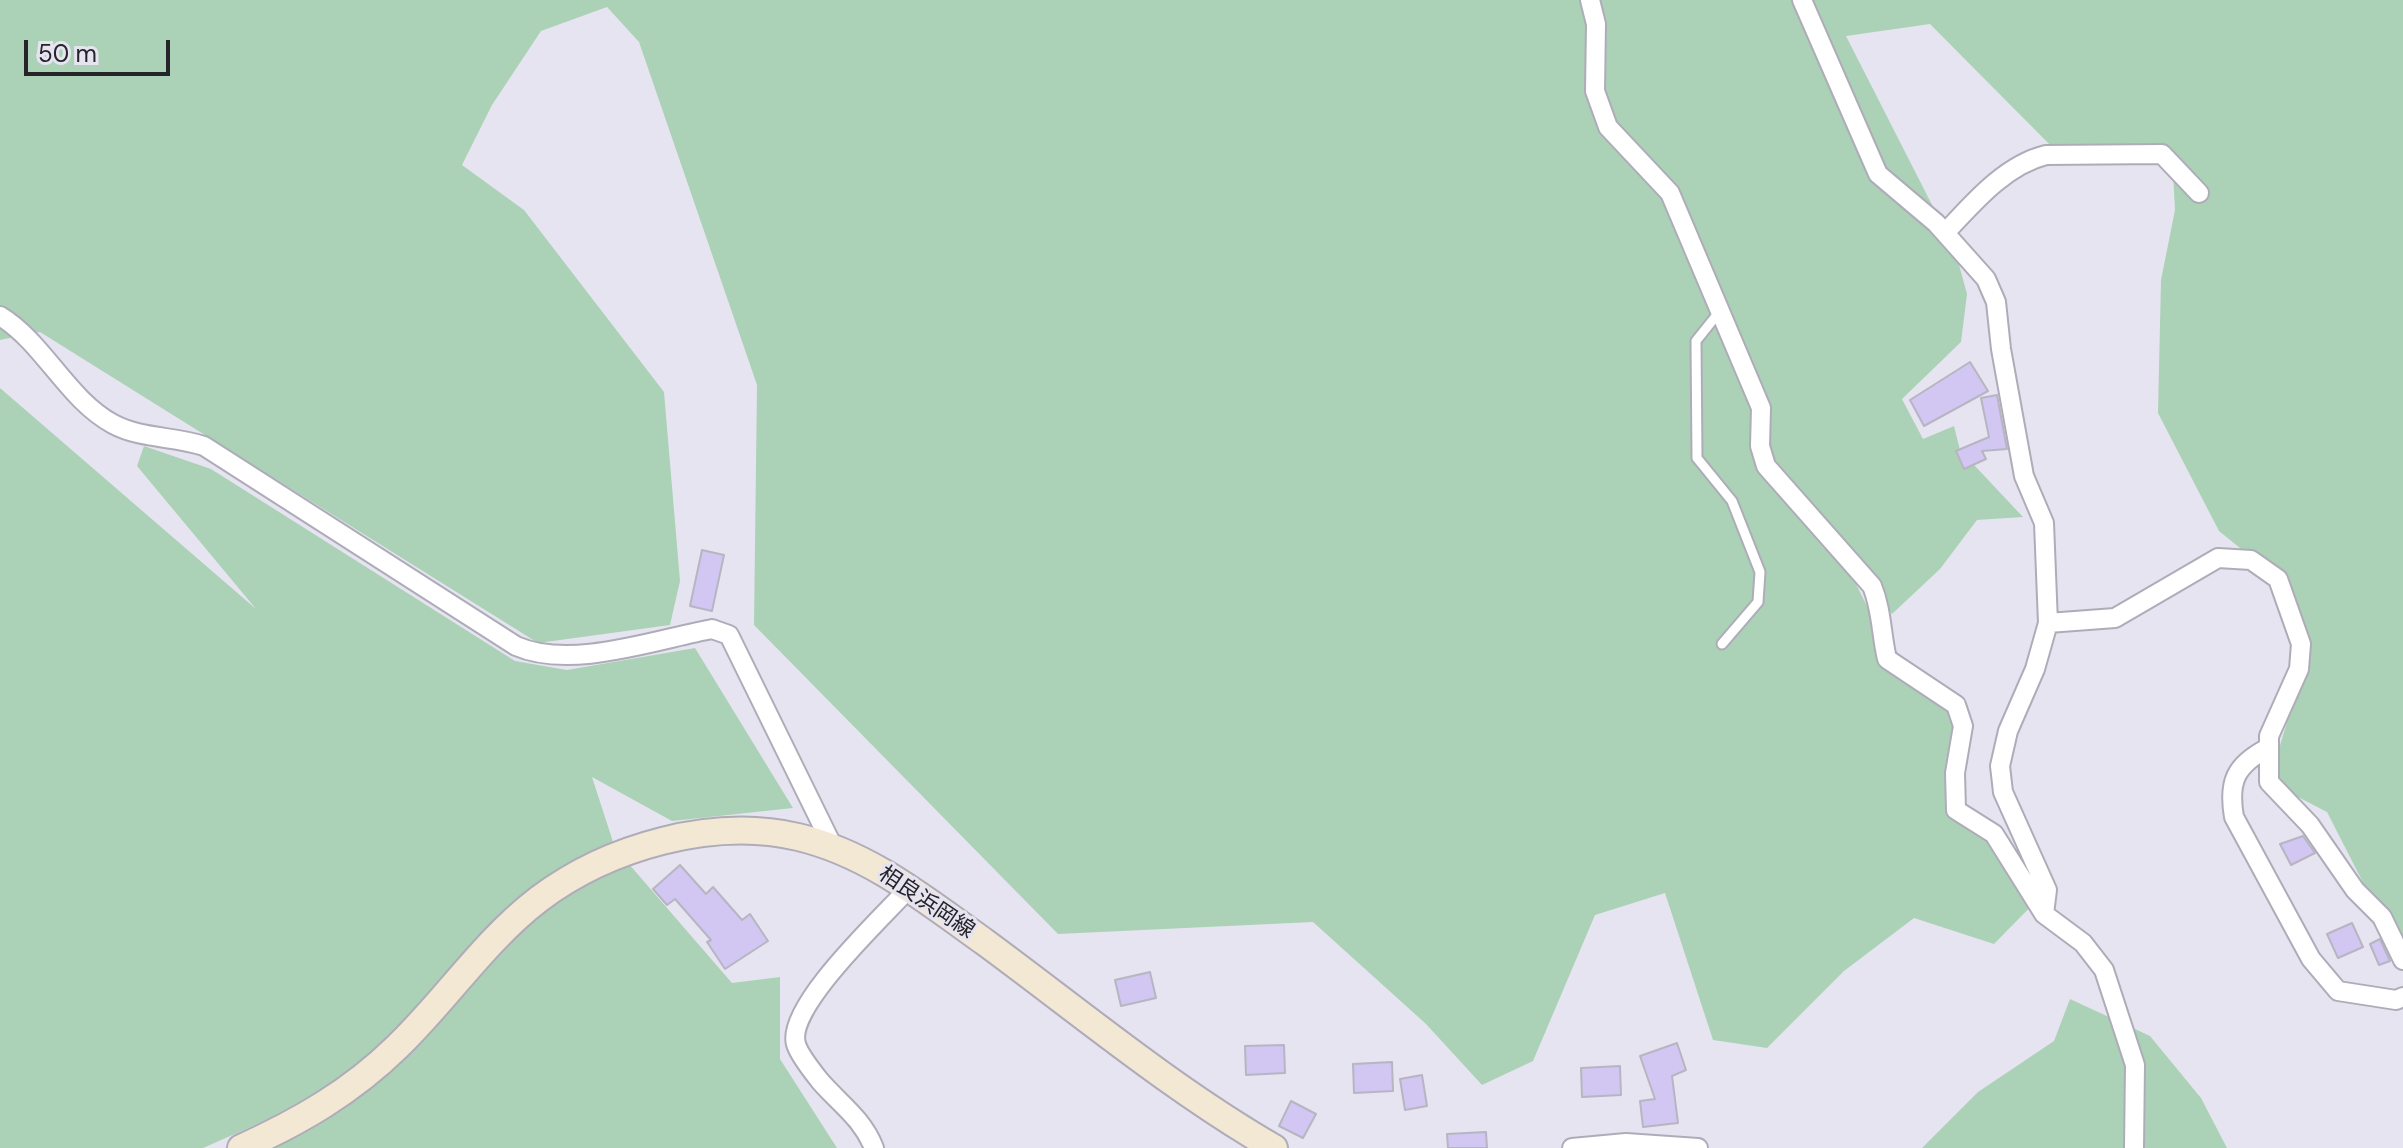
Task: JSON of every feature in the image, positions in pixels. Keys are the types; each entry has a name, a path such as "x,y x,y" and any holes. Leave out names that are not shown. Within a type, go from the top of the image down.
{"main road":[{"name":"相良浜岡線","path":"241,1148 294,1124 353,1087 397,1047 509,926 540,898 623,854 701,834 763,832 798,837 834,849 910,887 1174,1085 1274,1148"}],"street":[{"path":"1590,0 1596,24 1595,91 1608,127 1670,193 1761,408 1760,446 1766,466 1872,586 1882,609 1881,634 1887,659 1956,705 1963,726 1955,773 1956,810 1994,834 2044,914 2083,943 2104,970 2135,1065 2134,1148"},
{"path":"1802,0 1878,174 1945,233 1986,279 1996,302 2001,349 2024,476 2044,523 2048,623 2035,669 2008,731 2000,766 2003,792 2047,890 2044,914"},
{"path":"1945,233 1982,195 2028,159 2046,155 2162,154 2199,193"},
{"path":"0,316 111,423 133,433 183,439 204,446 516,646 534,654 563,657 712,629 729,635 834,849"},
{"path":"2048,623 2115,618 2218,558 2251,560 2278,579 2301,644 2299,669 2269,736 2269,782 2293,804 2355,890 2382,917 2403,960"},
{"path":"2268,748 2251,757 2235,777 2230,792 2234,817 2311,959 2338,991 2396,1000 2403,997"},
{"path":"874,1148 853,1112 820,1081 796,1044 798,1021 819,988 910,887"},
{"path":"1572,1148 1626,1143 1698,1148"}],"lane":[{"path":"1720,311 1696,341 1697,458 1732,501 1760,572 1758,602 1722,644"}],"green space":[{"path":"0,0 2403,0 2403,961 2327,812 2269,782 2310,646 2278,579 2219,531 2158,413 2161,280 2175,210 2172,155 2061,156 1930,24 1846,36 1955,250 1967,294 1961,342 1902,399 1923,439 1954,426 1960,450 2023,517 1977,520 1940,569 1892,614 1836,544 1881,634 1963,726 1957,810 2047,890 1994,944 1914,918 1844,971 1767,1048 1713,1040 1665,893 1595,915 1533,1061 1482,1085 1426,1024 1313,922 1058,934 754,625 757,385 639,42 607,7 541,31 492,105 462,165 524,210 664,392 680,581 670,625 538,643 40,332 0,340"},
{"path":"0,388 256,609 137,466 144,446 211,469 515,661 567,670 695,648 793,808 672,821 592,777 615,848 732,983 780,977 780,1059 837,1148 225,1148 305,1117 330,1092 203,1148 0,1148"},
{"path":"2070,999 2150,1036 2201,1098 2227,1148 1922,1148 1978,1092 2054,1041"}],"building":[{"path":"1970,362 1988,391 1924,426 1910,400"},
{"path":"1997,395 2007,449 1982,451 1986,459 1964,469 1956,451 1989,437 1981,398"},
{"path":"702,550 724,555 712,611 690,606"},
{"path":"2303,836 2315,853 2291,865 2280,844"},
{"path":"680,865 706,894 713,887 742,920 750,914 768,941 725,969 707,942 711,940 675,899 667,905 653,889"},
{"path":"2352,923 2363,947 2338,958 2327,934"},
{"path":"2380,939 2390,961 2379,965 2370,944"},
{"path":"1150,972 1156,998 1121,1006 1115,980"},
{"path":"1677,1043 1686,1070 1672,1076 1678,1123 1643,1127 1640,1101 1655,1099 1640,1056"},
{"path":"1284,1045 1285,1073 1246,1075 1245,1046"},
{"path":"1392,1062 1393,1091 1354,1093 1353,1064"},
{"path":"1620,1066 1621,1095 1582,1097 1581,1068"},
{"path":"1422,1075 1427,1106 1405,1110 1400,1079"},
{"path":"1291,1101 1316,1114 1303,1138 1279,1126"},
{"path":"1486,1132 1487,1148 1448,1148 1447,1134"}]}
